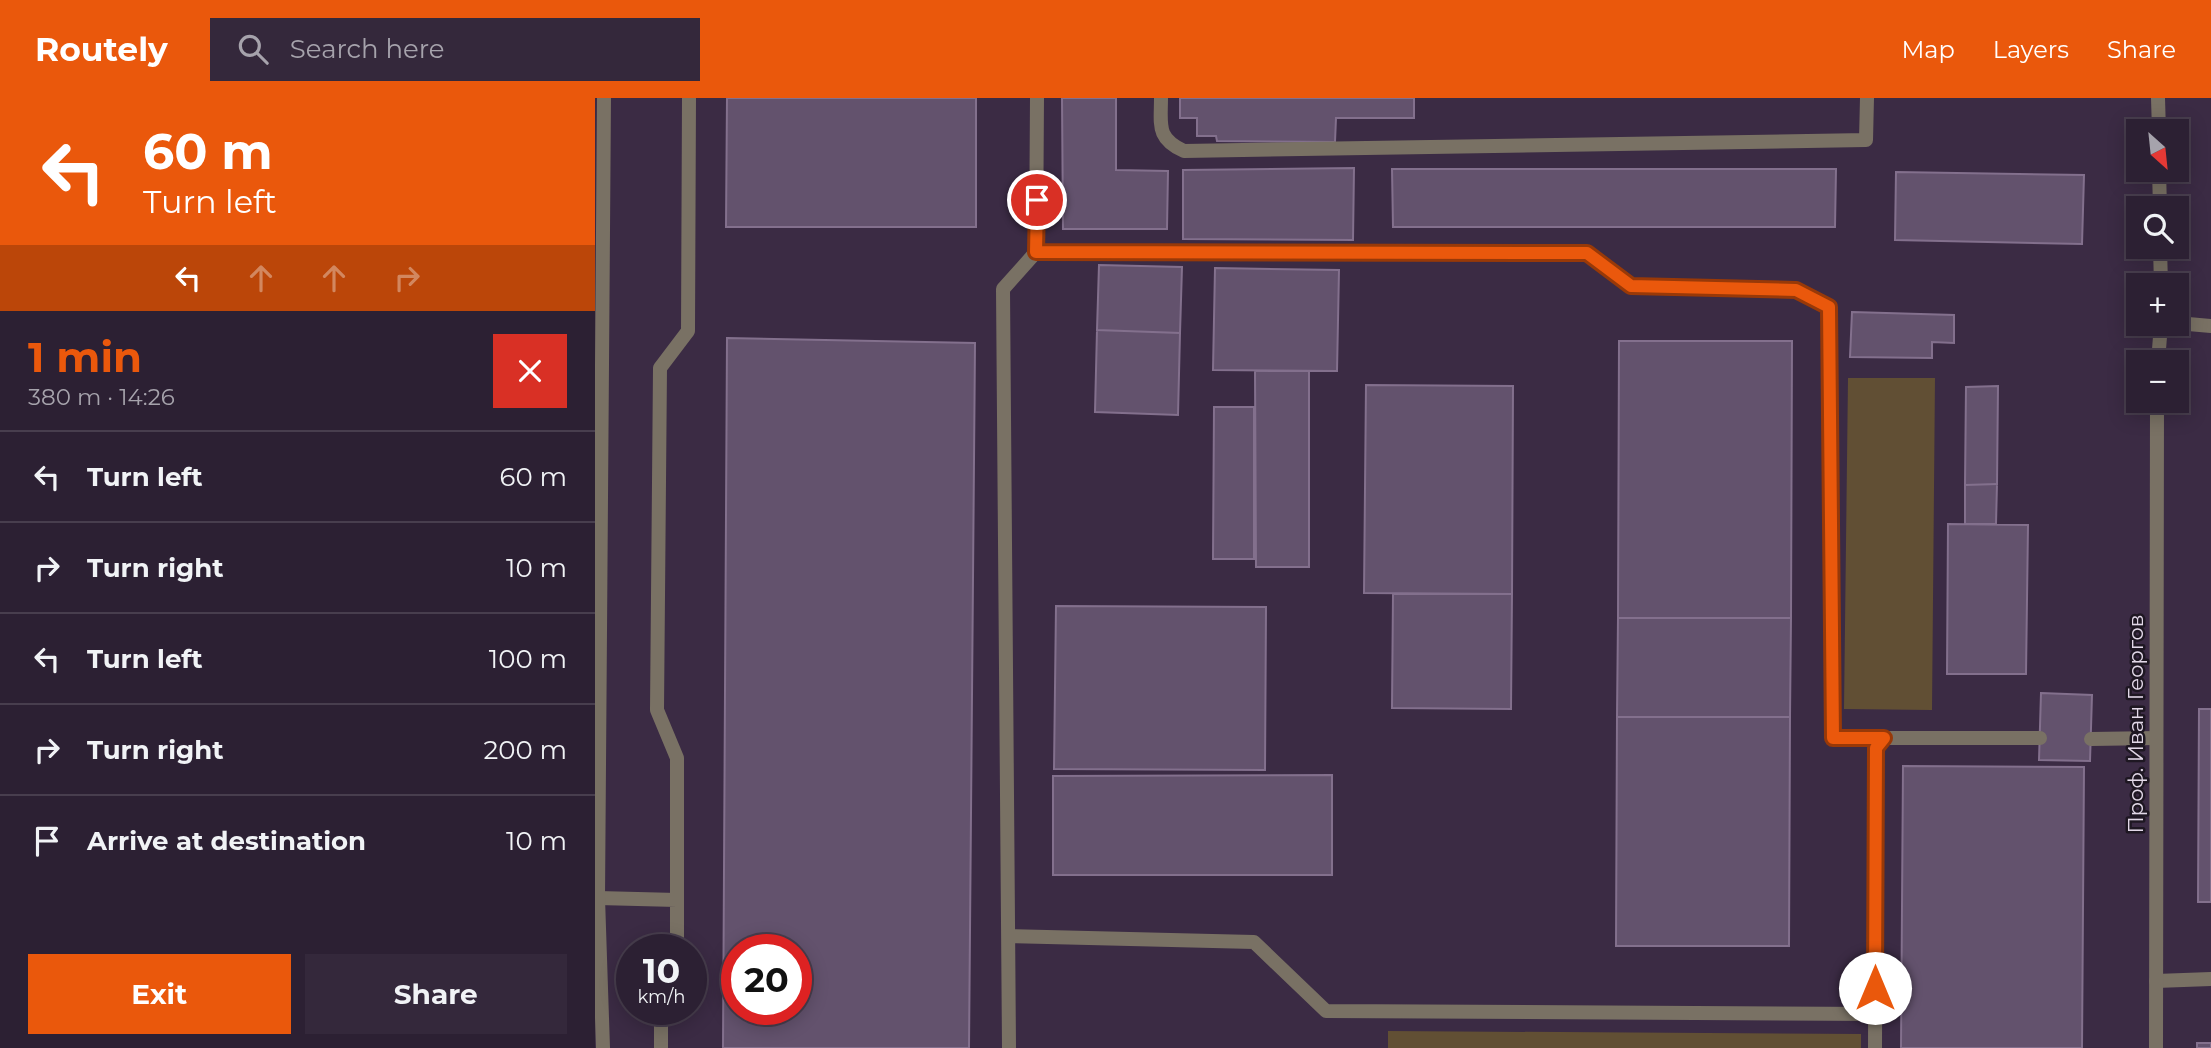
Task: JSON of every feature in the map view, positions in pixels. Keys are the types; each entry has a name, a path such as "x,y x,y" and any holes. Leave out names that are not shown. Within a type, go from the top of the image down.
{"street":[{"path":"603,1048 598,898 604,98"},
{"path":"677,934 677,758 657,710 660,368 688,331 689,98"},
{"path":"1009,1048 1003,289 1036,252 1037,98"},
{"path":"1161,98 1161,131 1170,144 1184,151 1866,140 1867,98"},
{"path":"2158,98 2159,119"},
{"path":"1036,252 1587,253 1631,286 1796,290 1829,307 1833,738 2040,738"},
{"path":"2189,324 2211,326"},
{"name":"Проф. Иван Георгов","path":"2156,1048 2157,413"},
{"path":"1875,1048 1876,748 1884,738"},
{"path":"2091,739 2156,738"},
{"path":"598,898 677,900"},
{"path":"1009,936 1254,942 1326,1011 1875,1014"},
{"path":"2156,981 2211,979"},
{"path":"660,1025 661,1048"}],"shaded area":[{"path":"1848,378 1935,378 1932,710 1844,709"},
{"path":"1388,1031 1861,1034 1861,1048 1388,1048"}],"building":[{"path":"727,98 976,98 976,227 726,227"},
{"path":"1062,98 1116,98 1116,170 1168,171 1167,229 1063,229"},
{"path":"1180,98 1414,98 1414,118 1336,118 1335,142 1217,141 1216,136 1197,136 1197,118 1180,118"},
{"path":"1354,168 1353,240 1183,239 1183,170"},
{"path":"1392,169 1836,169 1835,227 1393,227"},
{"path":"1896,172 2084,175 2082,244 1895,240"},
{"path":"1099,265 1182,267 1180,333 1097,330"},
{"path":"1215,268 1339,270 1337,371 1213,370"},
{"path":"1852,312 1954,315 1954,343 1932,342 1932,358 1850,357"},
{"path":"1097,330 1180,333 1178,415 1095,412"},
{"path":"727,338 975,343 969,1048 723,1048 723,1025 812,1025 812,934 724,934"},
{"path":"1619,341 1792,341 1791,618 1618,618"},
{"path":"1255,371 1309,371 1309,567 1256,567"},
{"path":"1366,385 1513,386 1512,594 1364,593"},
{"path":"1998,386 1997,484 1965,485 1966,387"},
{"path":"1214,407 1254,407 1254,559 1213,559"},
{"path":"1997,484 1996,524 1965,524 1965,485"},
{"path":"1948,524 2028,525 2026,674 1947,674"},
{"path":"1393,594 1512,594 1511,709 1392,708"},
{"path":"1056,606 1266,607 1265,770 1054,769"},
{"path":"1618,618 1791,618 1790,717 1617,717"},
{"path":"2041,693 2092,695 2090,761 2039,760"},
{"path":"2199,709 2211,709 2211,902 2198,902"},
{"path":"1617,717 1790,717 1789,946 1616,946"},
{"path":"1903,766 2084,767 2082,1048 1901,1048"},
{"path":"1332,775 1332,875 1053,875 1053,776"},
{"path":"2197,1043 2211,1043 2211,1048 2197,1048"}],"route":[{"path":"1037,200 1036,252 1587,253 1631,286 1796,290 1829,307 1833,738 1884,738 1876,748 1875,988"}]}
